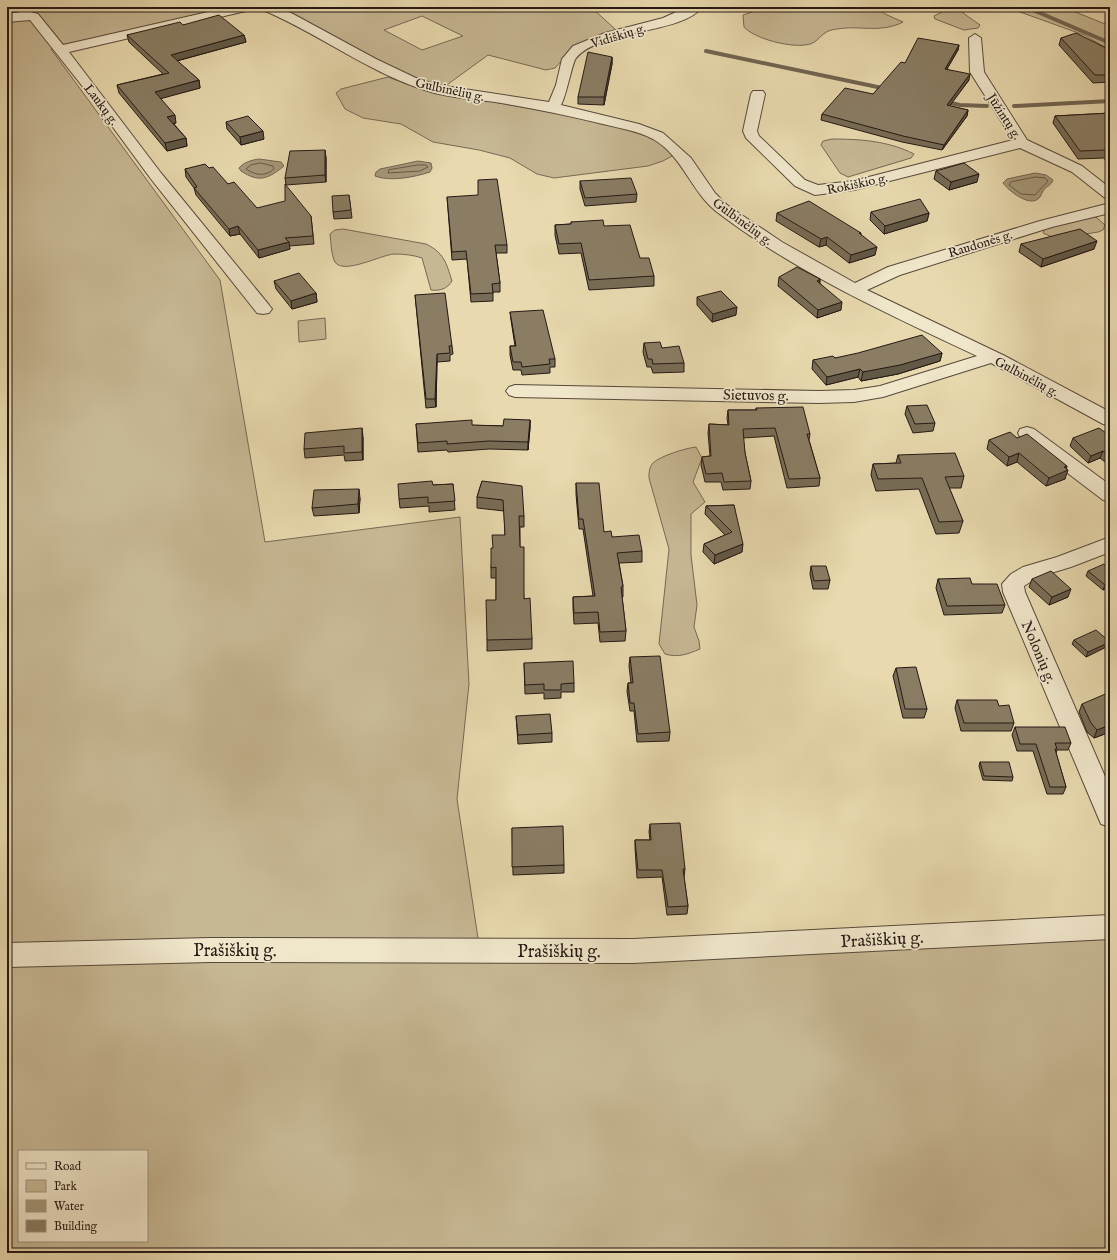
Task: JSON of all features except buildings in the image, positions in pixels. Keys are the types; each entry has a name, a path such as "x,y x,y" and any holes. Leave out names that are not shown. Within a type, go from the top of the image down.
{"street":[{"path":"59,50 246,7"},
{"name":"Gulbinėlių g.","path":"267,7 287,15 374,64 417,84 436,89 552,107 634,127 658,136 671,146 686,162 709,196 722,208 776,245 854,290 992,357 1110,420"},
{"name":"Vidiškių g.","path":"552,107 559,97 569,58 577,50 587,44 604,38 682,16 696,7"},
{"name":"Laukų g.","path":"7,18 20,15 34,17 59,50 92,89 156,176 263,309"},
{"name":"Jūžintų g.","path":"974,38 977,72 1022,143 1077,169 1110,195"},
{"name":"Rokiškio g.","path":"758,94 750,131 753,138 800,183 815,190 854,185 1000,147 1022,143"},
{"name":"Raudonės g.","path":"854,290 894,271 1046,224 1110,208"},
{"name":"Sietuvos g.","path":"515,391 819,397 854,396 883,391 992,357"},
{"path":"1027,433 1110,495"},
{"name":"Nolonių g.","path":"1110,544 1062,563 1038,568 1017,579 1013,584 1014,592 1110,817"},
{"name":"Prašiškių g.","path":"7,955 210,950 633,951 1110,927"}],"green space":[{"path":"7,7 229,7 51,49 220,280 265,542 460,517 469,684 457,799 481,958 630,960 1110,939 1110,1253 7,1253"},
{"path":"276,7 591,7 616,30 575,46 555,68 546,70 488,55 444,87 400,72","holes":["422,16 463,36 422,50 384,30"]},
{"path":"767,7 877,7 885,14 903,22 882,28 845,28 832,30 825,33 810,44 794,45 765,39 744,27 743,15"},
{"path":"953,7 963,7 961,8 963,13 980,25 978,28 964,30 935,19 934,16"},
{"path":"1006,7 1063,7 1110,26 1110,50 1084,35"},
{"path":"388,77 421,89 578,117 643,132 659,141 674,155 663,161 648,166 554,178 537,174 510,158 479,150 433,142 401,124 363,118 345,109 336,93 341,89"},
{"path":"832,139 874,142 895,146 914,154 911,158 848,177 840,173 821,145 823,141"},
{"path":"1089,216 1096,217 1105,225 1103,230 1057,239 1043,233 1044,230 1049,227"},
{"path":"343,229 426,244 437,251 444,259 452,281 443,289 431,290 422,258 408,255 394,254 354,265 339,265 334,259 330,234 335,230"},
{"path":"325,318 326,339 299,342 298,321"},
{"path":"696,447 702,458 693,482 705,502 691,514 691,555 697,605 694,627 700,649 683,655 674,656 665,654 659,644 669,549 649,478 649,472 656,460 667,455"}],"water":[{"path":"259,159 281,162 284,166 273,174 263,178 247,175 239,168 246,163"},
{"path":"418,161 431,163 432,168 430,172 417,176 395,179 375,176 376,172 380,169"},
{"path":"1035,173 1046,175 1053,180 1036,200 1031,201 1020,198 1003,183 1007,179"}],"waterway":[{"path":"1026,7 1110,43"},
{"path":"706,51 887,89"},
{"path":"1014,106 1110,101"},
{"path":"945,102 960,105 987,106"}]}
